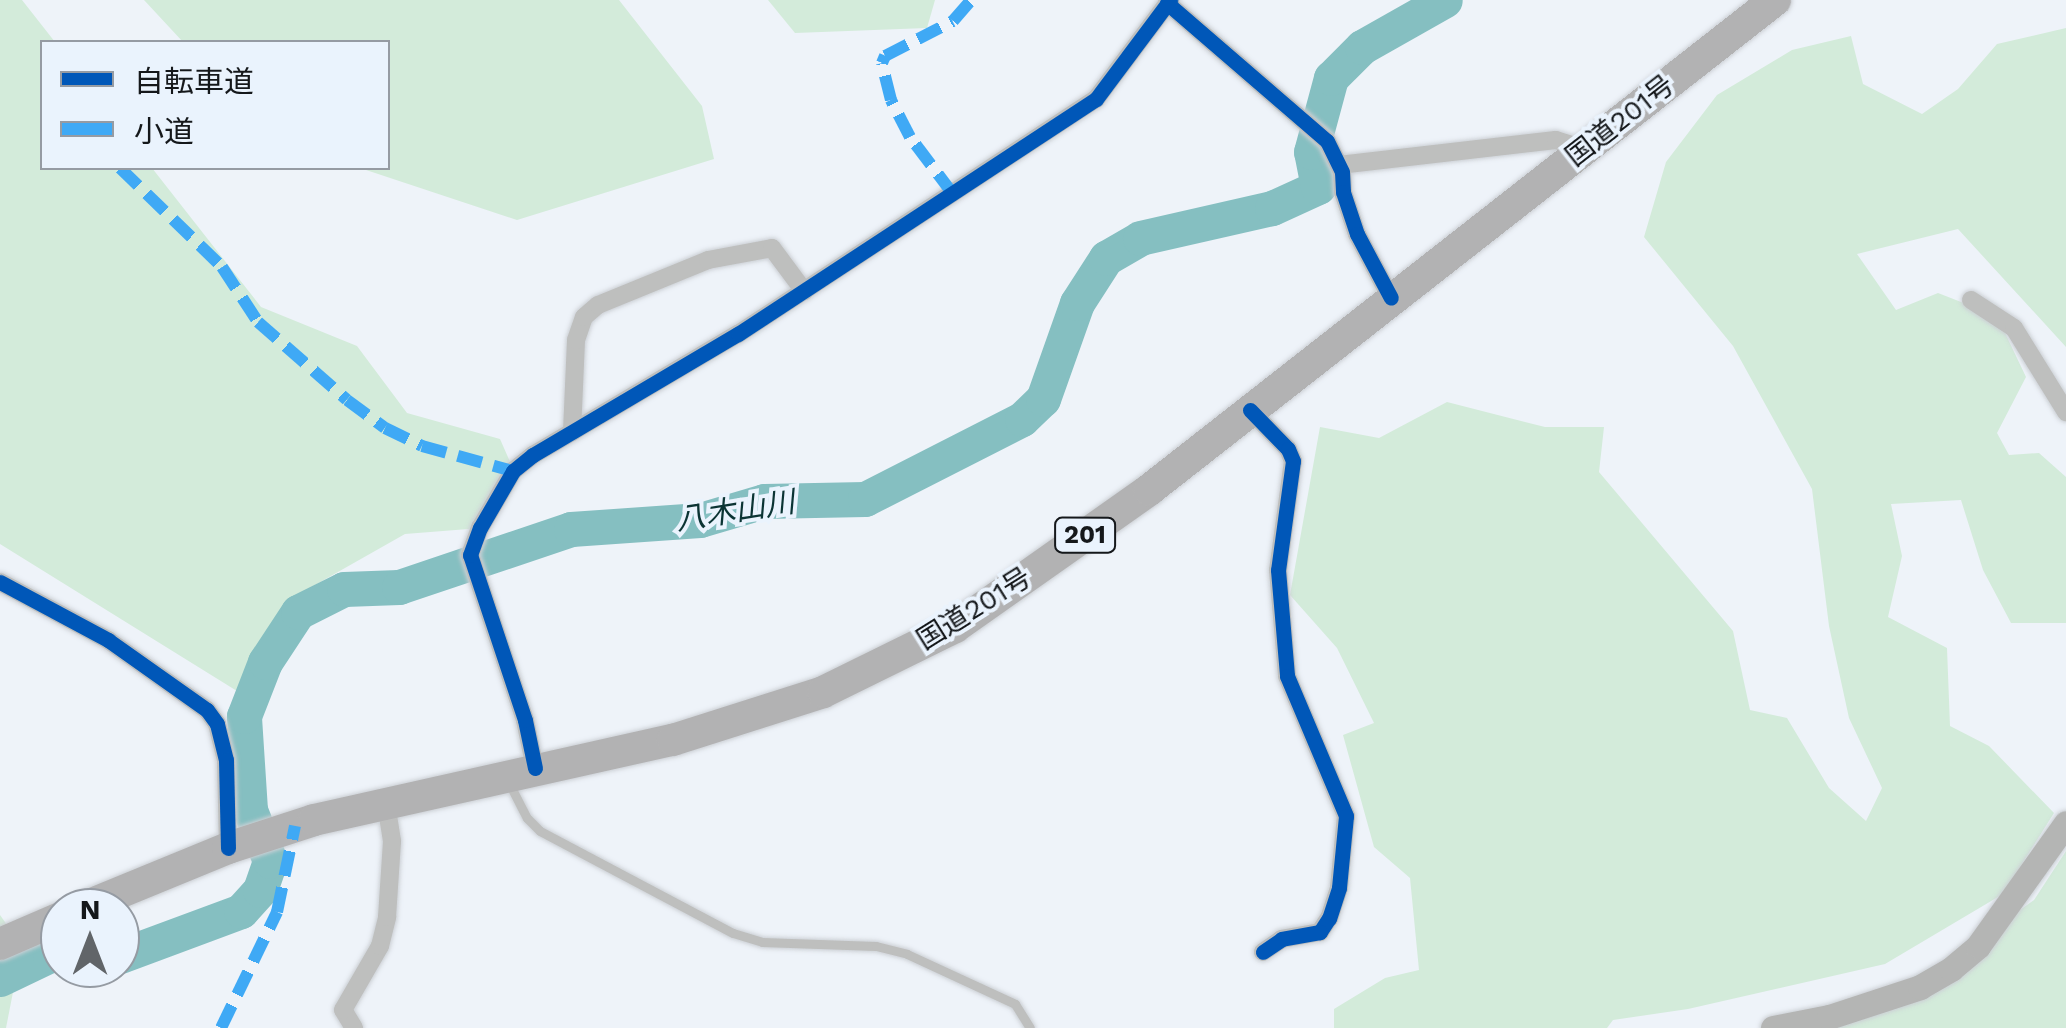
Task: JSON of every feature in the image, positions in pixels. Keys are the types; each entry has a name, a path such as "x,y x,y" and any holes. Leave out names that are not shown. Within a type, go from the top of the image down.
{"highway":[{"name":"国道201号","path":"130,888 274,832 520,772 673,740 823,692 955,627 1149,490 1775,0"},
{"path":"0,944 40,927"}],"street":[{"path":"520,772 524,720 473,563 480,528 513,471 804,291 1096,98 1168,2 1327,141 1339,165 1357,234 1391,298"},
{"path":"1339,165 1556,140 1583,149"},
{"path":"572,432 576,340 584,318 598,305 708,260 772,248 804,291"},
{"path":"1971,300 2014,328 2066,412"},
{"path":"1250,410 1288,450 1293,461 1278,570 1287,676 1346,816 1338,888 1320,932 1282,939 1263,952"},
{"path":"0,582 108,640 207,710 218,724 226,760 234,845"},
{"path":"354,1028 342,1010 380,946 386,918 392,841 386,804"},
{"path":"1772,1028 1829,1017 1920,987 1951,969 1978,946 2066,823"}],"lane":[{"path":"520,772 527,818 540,831 733,933 762,942 876,946 906,954 1015,1004 1030,1028"}],"green space":[{"path":"0,0 22,0 53,40 40,40 40,170 154,170 261,307 357,346 407,413 500,439 511,464 481,528 405,534 292,598 245,696 0,544"},
{"path":"144,0 619,0 702,106 714,159 517,220 366,170 390,170 390,40 181,40"},
{"path":"768,0 935,0 927,28 795,33"},
{"path":"2066,28 2066,347 1958,229 1857,254 1896,310 1938,293 1997,316 2026,377 1997,433 2009,455 2039,453 2066,477 2066,623 2011,623 1983,570 1961,500 1891,504 1902,556 1888,617 1947,648 1950,726 1989,746 2054,813 2003,894 1885,964 1688,1009 1613,1020 1607,1028 1334,1028 1334,1009 1385,978 1419,970 1410,878 1374,847 1343,735 1374,723 1337,648 1290,595 1320,427 1379,438 1447,402 1545,427 1604,427 1599,472 1733,631 1750,710 1787,718 1829,788 1866,821 1882,788 1849,718 1829,626 1812,489 1733,346 1644,237 1666,162 1717,95 1792,50 1851,36 1863,84 1922,114 1958,89 1997,44"},
{"path":"2066,851 2066,1028 1767,1028 1891,1003 2034,900"},
{"path":"0,915 22,946 6,1028 0,1028"}],"waterway":[{"name":"八木山川","path":"140,949 241,911 260,890 270,861 250,810 244,716 265,662 298,612 344,589 399,587 571,529 700,520 764,501 865,499 1022,419 1043,399 1077,303 1106,258 1140,238 1272,208 1318,187 1311,152 1331,78 1362,47 1445,0"},
{"name":"八木山川","path":"0,979 40,960"}],"marked path":[{"path":"953,194 910,137 891,100 882,63 885,56 953,21 971,0"},
{"path":"122,170 222,267 258,322 347,400 385,428 422,446 513,471"},
{"path":"221,1028 277,912 295,826"}],"cycle path":[{"path":"535,768 525,720 470,555 480,528 513,471 533,455 738,334 1096,99 1170,0"},
{"path":"1167,3 1327,141 1342,172 1343,192 1357,234 1391,298"},
{"path":"1250,410 1288,449 1293,461 1278,570 1287,676 1346,816 1339,888 1329,918 1320,932 1282,939 1263,952"},
{"path":"0,582 108,640 207,710 217,724 226,760 228,848"}]}
